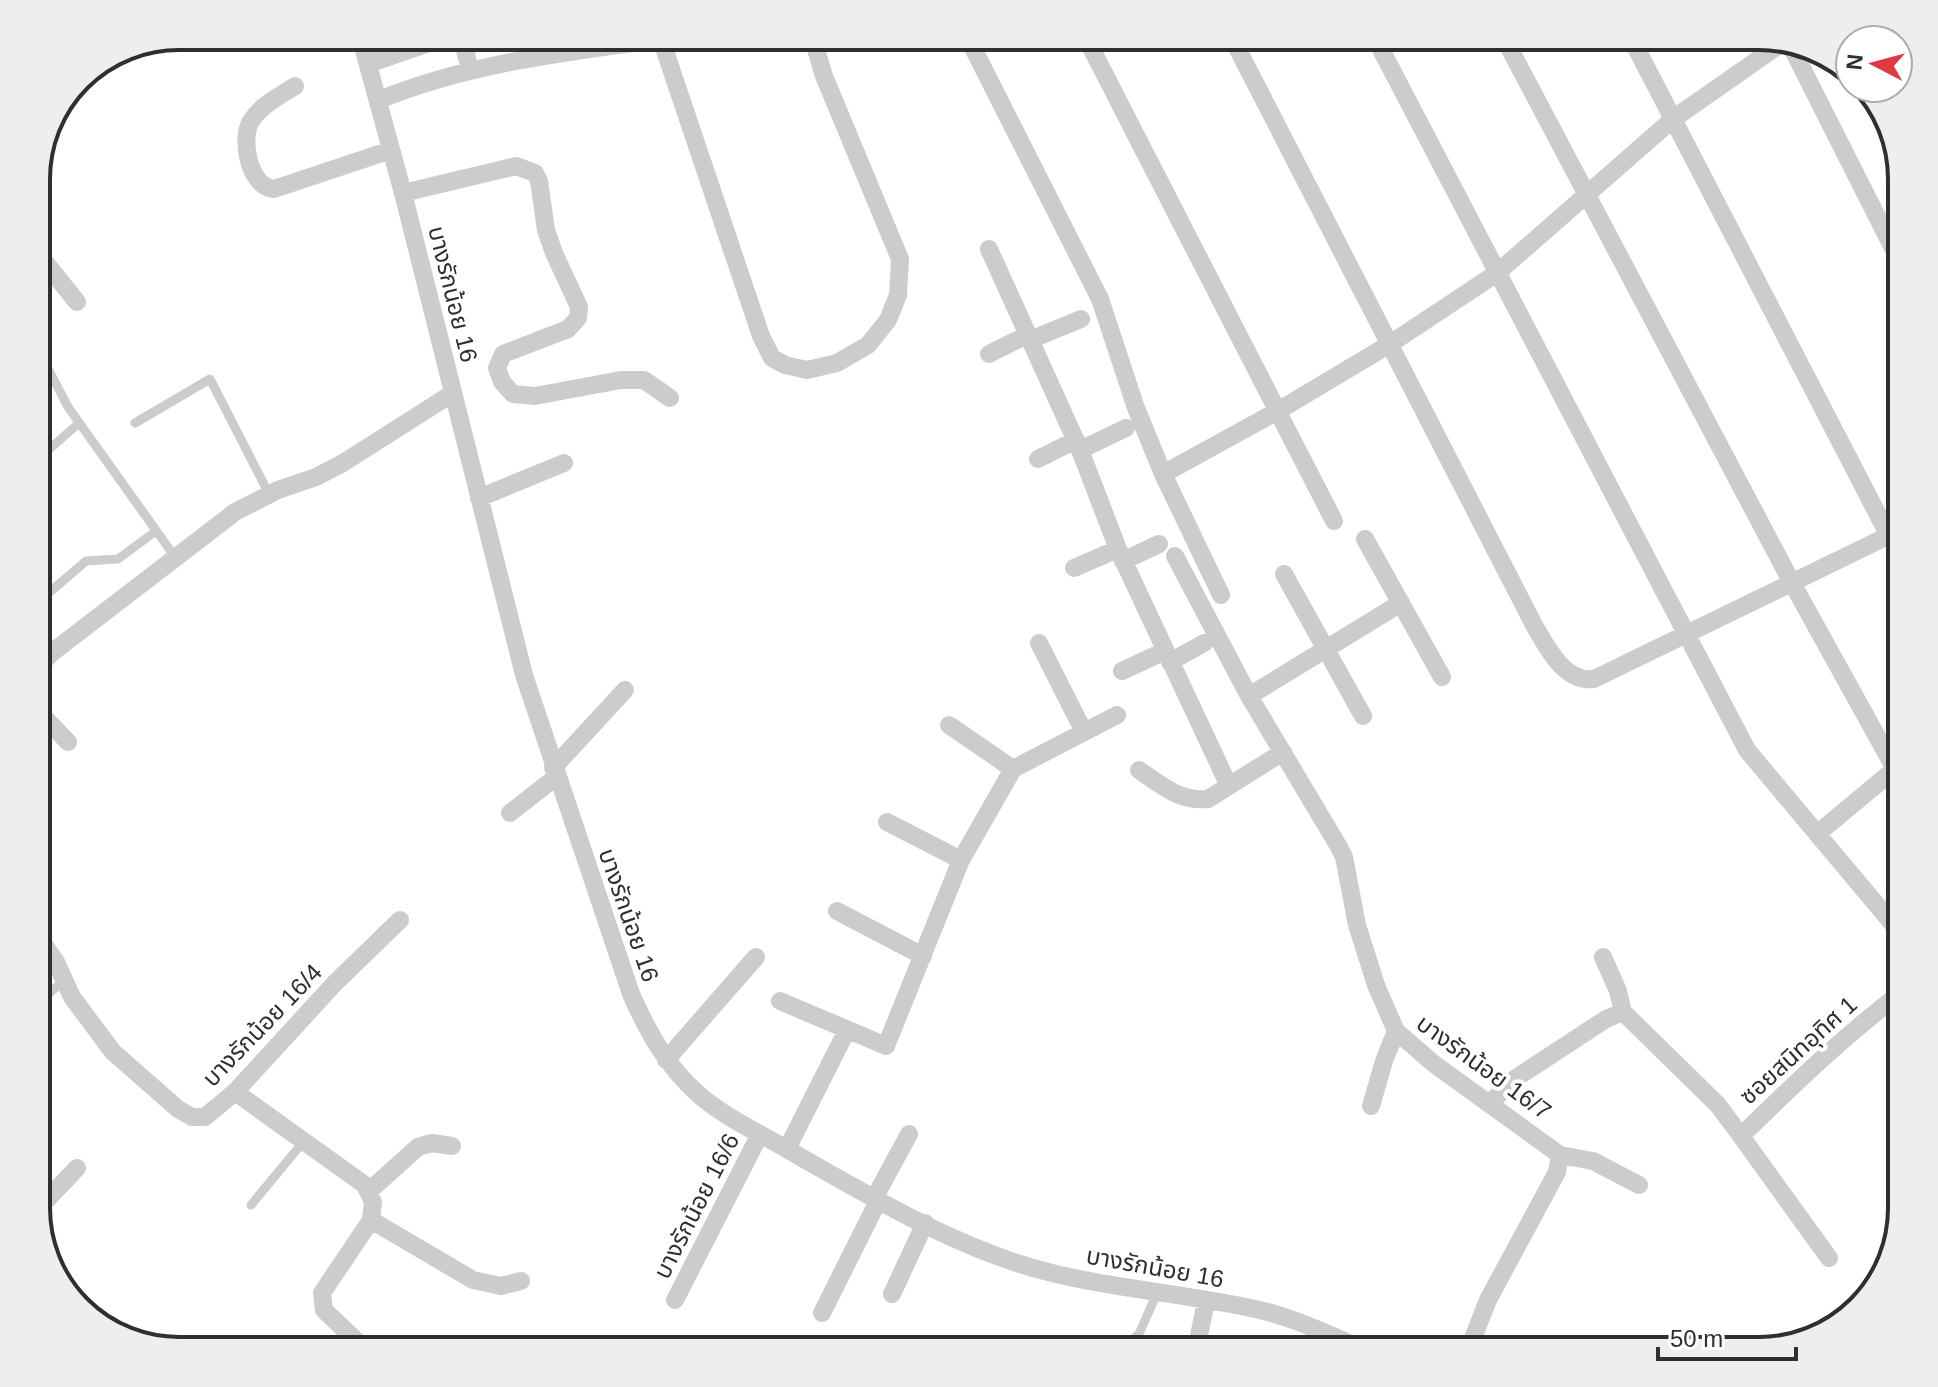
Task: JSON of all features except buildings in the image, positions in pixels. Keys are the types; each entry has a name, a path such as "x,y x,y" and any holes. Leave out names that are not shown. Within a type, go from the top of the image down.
{"street":[{"name":"บางรักน้อย 16","path":"364,50 524,675 631,994 650,1036 666,1060 698,1094 734,1121 925,1223 1018,1264 1157,1293 1261,1310 1336,1337"},
{"path":"368,64 409,50"},
{"path":"464,50 470,69"},
{"path":"379,100 470,69 584,50"},
{"path":"665,50 761,336 772,358 785,365 807,370 837,363 868,345 888,320 898,295 900,259 824,76 816,50"},
{"path":"974,50 1100,299 1136,408 1163,474 1221,595"},
{"path":"1092,50 1334,521"},
{"path":"1238,50 1555,660 1582,680 1594,679 1888,536"},
{"path":"1381,50 1747,750 1888,918"},
{"path":"1510,50 1791,581 1888,754"},
{"path":"1637,50 1888,517"},
{"path":"1163,474 1390,344 1497,273 1673,119 1771,51"},
{"path":"1796,55 1888,238"},
{"path":"295,86 263,107 251,120 245,136 251,166 259,183 274,189 391,150"},
{"path":"403,193 516,166 535,173 539,181 546,230 579,307 578,318 568,329 503,354 497,368 502,382 513,394 535,396 621,380 644,380 670,398"},
{"path":"989,249 1078,445 1121,555 1228,784"},
{"path":"50,268 77,302"},
{"path":"989,354 1081,319"},
{"path":"50,655 235,512 343,463 453,393"},
{"path":"1038,459 1126,428"},
{"path":"479,498 564,463"},
{"path":"1365,539 1442,677"},
{"path":"1074,568 1159,544"},
{"name":"บางรักน้อย 16/7","path":"1175,556 1249,696 1325,819 1344,857 1357,925 1376,985 1396,1031 1434,1064 1560,1155 1557,1172 1488,1300 1473,1337"},
{"path":"1284,574 1363,716"},
{"path":"1249,696 1401,603"},
{"path":"1039,643 1084,732"},
{"path":"1122,671 1204,643"},
{"path":"510,813 555,773 625,690"},
{"path":"780,1001 886,1046 961,860 1013,769 1117,715"},
{"path":"50,723 68,742"},
{"path":"949,725 1013,769"},
{"path":"1139,770 1176,795 1195,800 1208,799 1283,752"},
{"path":"1817,834 1888,780"},
{"path":"887,822 961,860"},
{"path":"837,911 923,956"},
{"name":"บางรักน้อย 16/4","path":"50,953 87,1020 113,1052 178,1109 192,1117 205,1117 235,1092 334,984 400,920"},
{"path":"666,1060 756,957"},
{"path":"1490,1103 1516,1078 1606,1019 1623,1012 1618,991 1603,957"},
{"name":"ซอยสนิทอุทิศ 1","path":"1623,1012 1718,1105 1741,1136 1811,1068 1888,1004"},
{"path":"787,1149 847,1030"},
{"path":"1371,1106 1396,1031"},
{"path":"235,1092 365,1185 373,1202 371,1220 322,1293 324,1310 352,1337"},
{"name":"บางรักน้อย 16/6","path":"675,1300 760,1134"},
{"path":"822,1313 909,1134"},
{"path":"1741,1136 1829,1258"},
{"path":"368,1192 418,1147 432,1143 452,1146"},
{"path":"1560,1155 1593,1161 1639,1185"},
{"path":"50,1196 77,1168"},
{"path":"371,1220 473,1280 501,1286 521,1281"},
{"path":"892,1294 925,1223"},
{"path":"1199,1337 1206,1301"}],"lane":[{"path":"50,371 79,423 175,557"},
{"path":"135,423 210,379 269,494"},
{"path":"50,449 79,423"},
{"path":"51,591 86,561 118,559 156,531"},
{"path":"50,993 64,980"},
{"path":"251,1205 304,1141"},
{"path":"1135,1337 1157,1293"}]}
